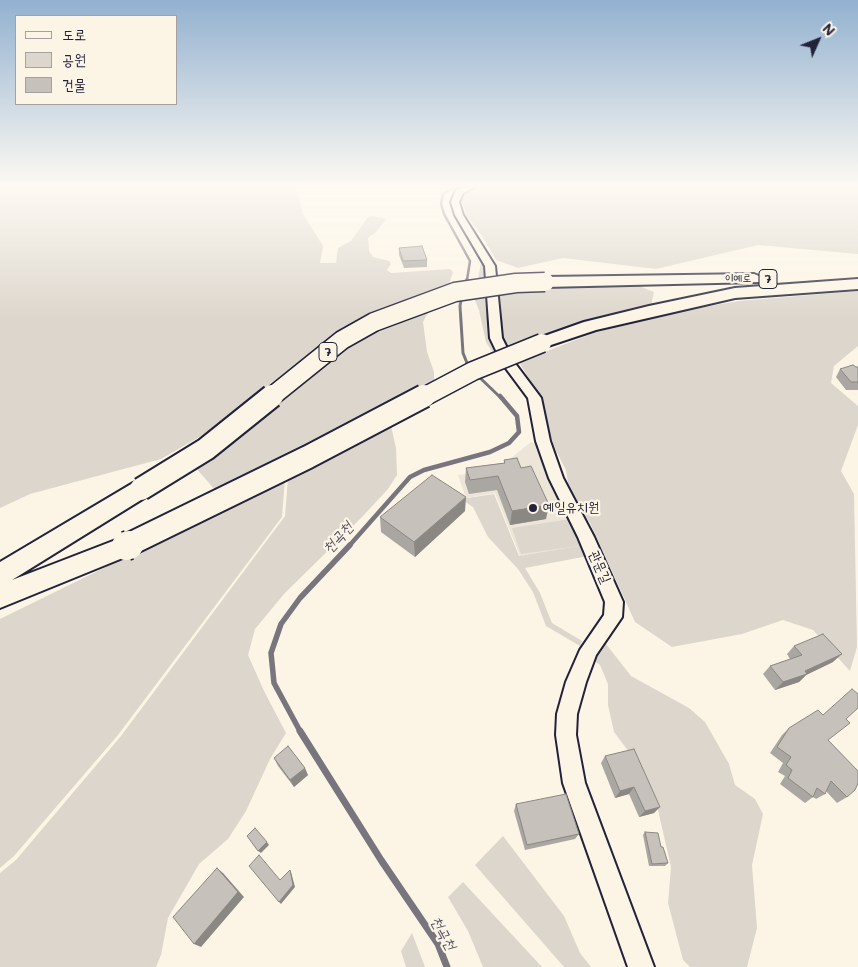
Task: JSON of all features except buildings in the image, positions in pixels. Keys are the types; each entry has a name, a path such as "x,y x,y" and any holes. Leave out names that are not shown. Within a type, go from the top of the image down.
{"highway":[{"name":"이예로","path":"1,581 141,489 206,449 342,340 395,312 455,292 516,283 858,278"},
{"name":"이예로","path":"1,581 126,546 308,457 473,371 590,326 649,311 735,293 858,284"}],"street":[{"name":"관문길","path":"470,231 490,266 496,338 508,363 534,398 543,441 556,478 586,537 614,602 613,617 589,650 576,682 567,714 566,735 574,783 642,967"}],"shaded area":[{"name":"예일유치원","path":"531,442 540,446 583,545 520,556 495,493 466,498 458,475 487,472 506,462"}],"green space":[{"path":"0,231 314,231 323,246 320,263 336,263 338,248 351,241 358,231 377,231 368,238 369,251 373,257 389,261 391,264 387,270 391,273 450,269 453,272 448,288 423,322 427,352 434,372 434,383 216,491 195,467 250,427 322,366 324,343 201,436 161,459 30,494 0,508"},
{"path":"478,231 858,231 858,254 758,245 656,269 563,258 518,268 496,260"},
{"path":"481,263 483,263 486,274 498,355 493,353 486,342 479,310 474,298"},
{"path":"545,285 637,285 654,292 651,306 598,318 510,348 502,342 498,328 500,314 497,289"},
{"path":"858,291 858,346 834,366 831,383 858,406 858,425 841,471 854,494 857,647 850,671 813,630 783,620 742,634 672,647 635,622 590,523 569,490 566,470 555,449 548,428 543,402 519,362 591,334 674,312 739,301"},
{"path":"391,426 396,448 397,475 388,489 284,594 255,629 248,655 286,733 270,759 246,811 228,839 199,864 168,918 161,955 156,967 0,967 0,873 16,860 121,736 285,516 288,478"},
{"path":"285,479 282,517 118,735 14,856 0,868 0,619"},
{"path":"494,494 519,556 578,546 521,554 512,528 571,519 588,556 525,568 540,593 552,623 582,641 580,646 546,626 533,592 518,569 488,537 473,507 461,499"},
{"path":"606,644 631,676 689,708 705,722 729,764 735,785 755,799 763,814 752,865 757,928 747,967 690,967 683,960 668,903 671,867 658,810 632,756 614,732 608,705 608,684 600,665 593,660"},
{"path":"503,836 564,916 580,953 591,967 564,967 475,865"},
{"path":"463,882 542,967 483,967 468,931 448,897"},
{"path":"412,933 425,967 406,967 401,951"}],"waterway":[{"name":"천곡천","path":"453,231 470,261 467,280"},
{"name":"천곡천","path":"466,285 467,279"},
{"name":"천곡천","path":"462,295 460,306 463,353 469,368"},
{"name":"천곡천","path":"477,375 501,398"},
{"name":"천곡천","path":"349,546 410,477 424,470 490,452 509,443 519,432 517,416 500,396"},
{"name":"천곡천","path":"301,733 274,683 271,653 281,624 300,598 350,545"},
{"name":"천곡천","path":"300,731 381,860 438,944 447,967"}],"place":[{"name":"예일유치원","path":"533,508"}]}
